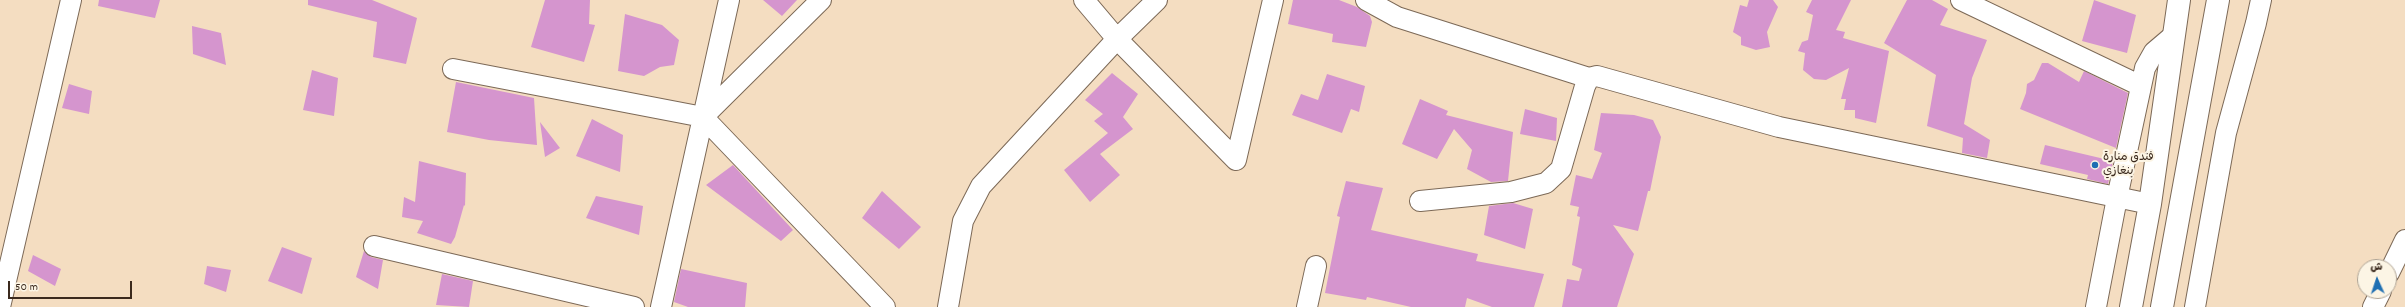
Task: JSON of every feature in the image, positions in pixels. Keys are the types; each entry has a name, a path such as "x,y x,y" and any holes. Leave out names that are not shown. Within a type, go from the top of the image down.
{"highway":[{"path":"2131,307 2150,204 2180,0"},
{"path":"2162,307 2218,0"}],"street":[{"path":"0,307 71,0"},
{"path":"660,307 729,0"},
{"path":"703,117 821,0"},
{"path":"1084,0 1117,39 1236,160 1273,0"},
{"path":"948,307 963,221 981,186 1117,39 1157,0"},
{"path":"1366,0 1397,17 1589,78 1597,76 1779,127 2150,204"},
{"path":"1961,0 2141,86"},
{"path":"2195,307 2226,133 2261,0"},
{"path":"2096,307 2116,198 2145,68 2154,52 2174,35"},
{"path":"453,69 703,117 884,307"},
{"path":"1420,201 1511,192 1546,183 1561,169 1589,78"},
{"path":"2397,267 2405,240"},
{"path":"374,246 634,307"},
{"path":"1307,307 1316,266"}],"building":[{"path":"99,0 160,0 155,18 98,6"},
{"path":"308,0 372,0 417,18 406,64 373,57 377,22 308,5"},
{"path":"545,0 590,0 589,24 595,25 584,62 531,47"},
{"path":"763,0 797,0 782,16"},
{"path":"1293,0 1339,0 1357,7 1370,16 1372,22 1366,47 1332,42 1333,34 1288,24"},
{"path":"1749,0 1773,0 1778,7 1767,32 1770,47 1756,50 1741,45 1741,37 1733,32 1740,5 1747,7"},
{"path":"1812,0 1851,0 1836,30 1845,32 1843,38 1889,51 1876,123 1855,118 1855,110 1844,110 1846,99 1841,99 1849,68 1826,80 1814,79 1803,70 1805,53 1798,51 1802,42 1808,40 1813,15 1806,12"},
{"path":"1907,0 1932,0 1948,9 1940,25 1987,40 1972,78 1964,124 1990,140 1987,158 1962,153 1963,138 1927,126 1936,75 1884,43"},
{"path":"2094,0 2136,15 2127,53 2082,41"},
{"path":"625,14 662,25 679,40 674,65 660,67 644,76 618,71"},
{"path":"192,26 221,33 226,65 193,54"},
{"path":"2042,63 2048,63 2079,82 2084,71 2128,93 2116,148 2020,109 2026,93 2027,84 2034,80"},
{"path":"312,70 338,78 334,116 303,110"},
{"path":"1112,73 1138,94 1123,117 1133,129 1100,154 1120,175 1090,202 1064,170 1108,133 1094,121 1103,114 1085,100"},
{"path":"1327,74 1365,86 1359,112 1351,109 1342,133 1292,115 1301,94 1318,100"},
{"path":"456,82 534,98 537,145 489,140 447,132"},
{"path":"69,84 92,91 89,114 62,108"},
{"path":"1420,99 1448,111 1446,115 1513,132 1508,181 1491,182 1467,169 1472,150 1454,129 1437,159 1402,144"},
{"path":"1525,109 1557,118 1556,141 1520,134"},
{"path":"1601,113 1634,115 1653,120 1661,137 1650,191 1648,191 1638,231 1613,225 1634,254 1617,307 1562,307 1567,279 1579,281 1582,269 1572,265 1580,217 1577,216 1579,207 1570,205 1576,175 1592,179 1602,153 1594,150"},
{"path":"592,119 623,135 620,172 576,156"},
{"path":"540,122 560,148 545,157"},
{"path":"2045,145 2113,161 2108,184 2087,179 2088,175 2040,164"},
{"path":"419,161 466,173 465,206 464,205 455,237 451,244 417,233 423,221 402,217 404,197 415,202"},
{"path":"733,165 793,230 781,241 706,185"},
{"path":"1346,181 1383,188 1371,230 1478,254 1476,261 1544,274 1534,307 1492,307 1467,298 1465,307 1411,307 1367,297 1366,300 1325,293 1340,217 1337,216"},
{"path":"882,191 921,227 899,249 862,218"},
{"path":"596,196 643,206 639,235 586,218"},
{"path":"1513,203 1533,209 1525,249 1484,235 1489,206"},
{"path":"282,247 312,258 302,294 268,281"},
{"path":"364,251 371,257 383,260 378,289 356,277"},
{"path":"33,255 61,269 55,286 28,271"},
{"path":"207,266 231,270 226,292 204,284"},
{"path":"681,269 747,283 745,307 688,307 674,302"},
{"path":"442,274 473,281 469,307 436,305"}],"place":[{"name":"فندق منارة بنغازي","path":"2095,165"}]}
